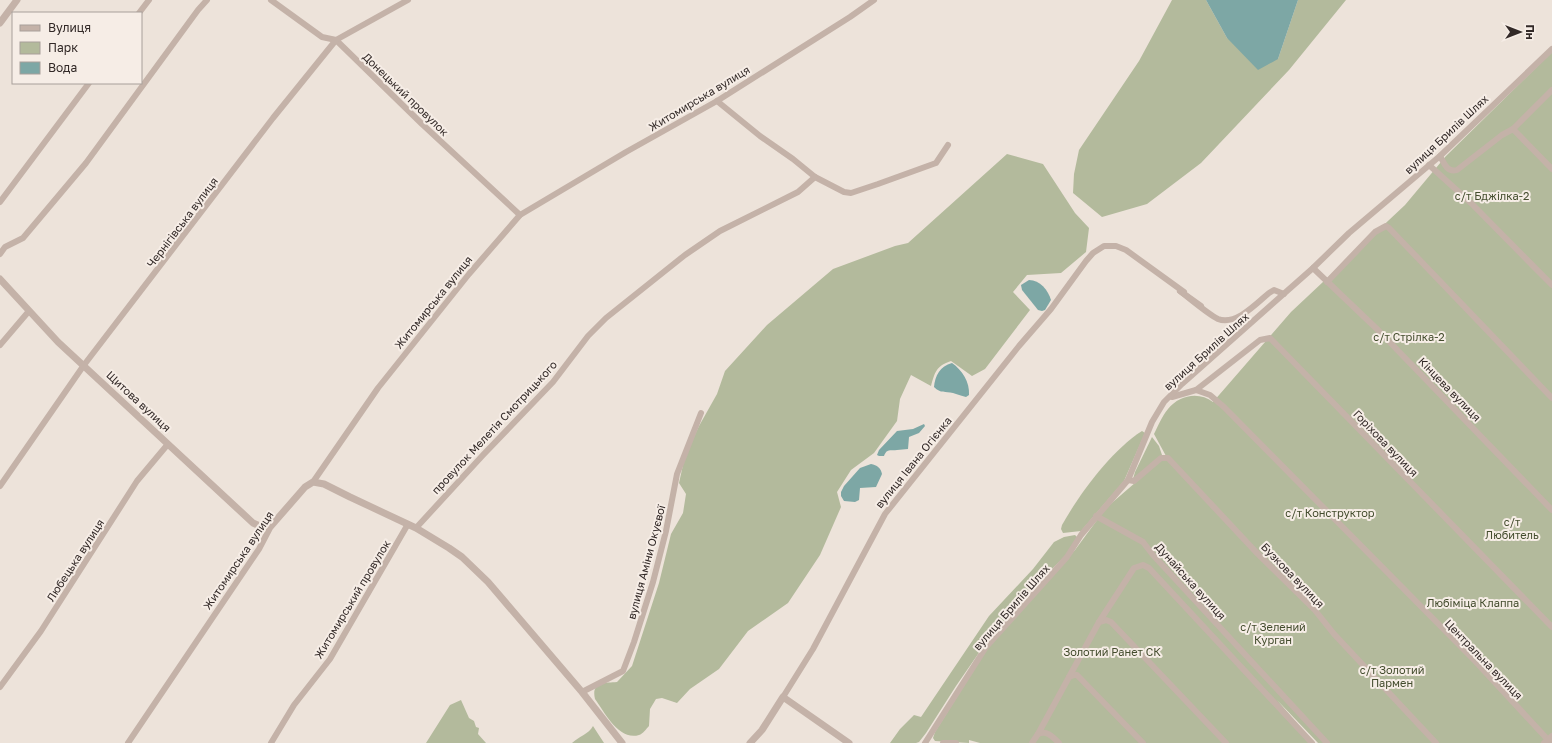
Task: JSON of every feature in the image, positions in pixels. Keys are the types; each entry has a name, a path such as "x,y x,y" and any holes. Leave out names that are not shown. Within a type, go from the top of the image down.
{"street":[{"path":"0,23 17,0"},
{"path":"140,12 149,0"},
{"path":"0,254 5,246 23,238 86,163 207,0"},
{"name":"Донецький провулок","path":"271,0 322,38 336,40 422,124 520,215"},
{"name":"Чернігівська вулиця","path":"0,486 84,365 273,118 336,40 408,0"},
{"name":"Житомирська вулиця","path":"128,743 259,549 271,526 305,487 314,482 383,382 469,274 520,215 626,152 717,101 850,17 874,0"},
{"name":"вулиця Брилів Шлях","path":"925,743 986,647 1067,557 1081,535 1096,516 1128,480 1152,422 1164,402 1171,397 1182,384 1227,346 1313,268 1349,233 1440,156 1552,49"},
{"path":"0,202 88,84"},
{"path":"1440,156 1450,170 1457,170 1502,135 1513,129 1552,90"},
{"path":"717,101 760,136 793,159 815,177 844,192 851,193 936,163 948,145"},
{"path":"1513,129 1552,169"},
{"path":"1429,165 1471,203 1552,285"},
{"name":"провулок Мелетія Смотрицького","path":"416,528 553,382 588,336 606,318 685,255 720,231 798,192 815,177"},
{"path":"1327,282 1375,232 1386,226 1390,228 1552,398"},
{"name":"вулиця Івана Огієнка","path":"750,743 762,730 813,649 885,514 1019,346 1051,309 1086,261 1093,253 1104,246 1118,247"},
{"path":"1118,247 1126,250 1184,292 1139,261 1118,247"},
{"path":"1118,247 1194,300 1201,306 1188,296 1118,247"},
{"path":"1118,247 1220,319 1228,319 1238,316 1274,290 1284,294"},
{"name":"Кінцева вулиця","path":"1313,268 1379,331 1552,510"},
{"name":"Щитова вулиця","path":"0,279 58,342 253,523 262,527 271,526"},
{"path":"0,345 29,311"},
{"name":"Горіхова вулиця","path":"1196,390 1260,340 1270,338 1552,627"},
{"path":"1171,397 1196,390"},
{"name":"Центральна вулиця","path":"1196,390 1210,395 1224,407 1475,661 1549,740"},
{"name":"вулиця Аміни Окуєвої","path":"582,692 623,671 653,582 666,531 677,474 701,413"},
{"name":"Любецька вулиця","path":"0,687 45,624 137,481 168,444"},
{"name":"Бузкова вулиця","path":"1128,480 1134,481 1155,462 1161,458 1168,458 1256,552 1314,609 1334,634 1436,743"},
{"path":"314,482 324,484 416,528 462,557 488,582 582,692 622,743"},
{"name":"Дунайська вулиця","path":"1096,516 1143,542 1174,578 1327,743"},
{"name":"Житомирський провулок","path":"271,743 294,705 330,659 408,524"},
{"name":"Дунайська вулиця","path":"1100,622 1134,568 1140,565 1149,568 1312,743"},
{"path":"1032,743 1100,622 1104,620 1111,622 1226,743"},
{"path":"1069,677 1077,675 1144,743"},
{"path":"783,697 849,743"},
{"path":"1038,734 1050,734 1059,743"},
{"path":"943,743 956,743"}],"green space":[{"path":"1172,0 1206,0 1227,38 1278,59 1298,0 1346,0 1289,70 1201,163 1147,204 1102,217 1073,193 1074,174 1079,150 1139,61"},
{"path":"1552,52 1552,743 1318,743 1277,700 1314,743 980,743 969,740 969,743 935,741 933,738 935,732 988,647 1075,550 1106,508 1166,456 1154,434 1168,409 1178,400 1189,396 1202,396 1213,402 1291,312 1405,205 1446,156"},
{"path":"1007,154 1043,164 1075,213 1089,228 1086,252 1061,273 1027,275 1013,292 1030,310 985,369 972,376 951,361 939,367 931,386 911,375 900,399 897,421 874,453 851,470 837,492 841,507 820,555 788,603 748,631 719,669 690,689 677,703 662,698 656,699 650,709 649,726 642,734 632,736 625,734 613,724 595,699 595,689 603,683 617,682 632,666 659,583 671,534 683,513 686,494 679,483 685,456 699,426 717,394 725,371 767,325 833,269 895,246 908,243"},
{"path":"1142,431 1145,433 1124,481 1081,531 1063,533 1061,529 1062,525 1087,486 1108,461 1130,439"},
{"path":"1152,437 1159,446 1162,455 1133,479 1135,472"},
{"path":"1075,535 1077,537 1067,554 1027,594 985,644 919,742 890,743 900,729 914,715 921,717 989,616 1033,569 1054,542 1064,537"},
{"path":"461,700 469,718 474,721 476,727 479,728 478,734 486,743 426,743 450,705"},
{"path":"593,726 604,743 572,743 589,731"}],"water":[{"path":"1206,0 1298,0 1278,59 1258,70 1227,38"},
{"path":"1029,280 1033,280 1043,286 1048,293 1051,300 1045,310 1038,310 1022,290 1021,285"},
{"path":"952,363 959,369 967,381 969,395 966,397 941,391 934,387 941,369"},
{"path":"924,424 925,426 919,433 909,437 908,449 889,450 884,456 877,455 879,450 897,431 913,429"},
{"path":"871,464 878,467 882,474 876,487 860,488 859,500 855,502 844,501 841,496 841,492 844,486 860,468"}],"park label":[{"name":"с/т Бджілка-2","path":"1492,195"},
{"name":"с/т Стрілка-2","path":"1409,336"},
{"name":"с/т Конструктор","path":"1330,512"},
{"name":"с/т Любитель","path":"1512,527"},
{"name":"Любіміца Клаппа","path":"1473,602"},
{"name":"с/т Зелений Курган","path":"1273,632"},
{"name":"Золотий Ранет СК","path":"1112,651"},
{"name":"с/т Золотий Пармен","path":"1392,675"}]}
